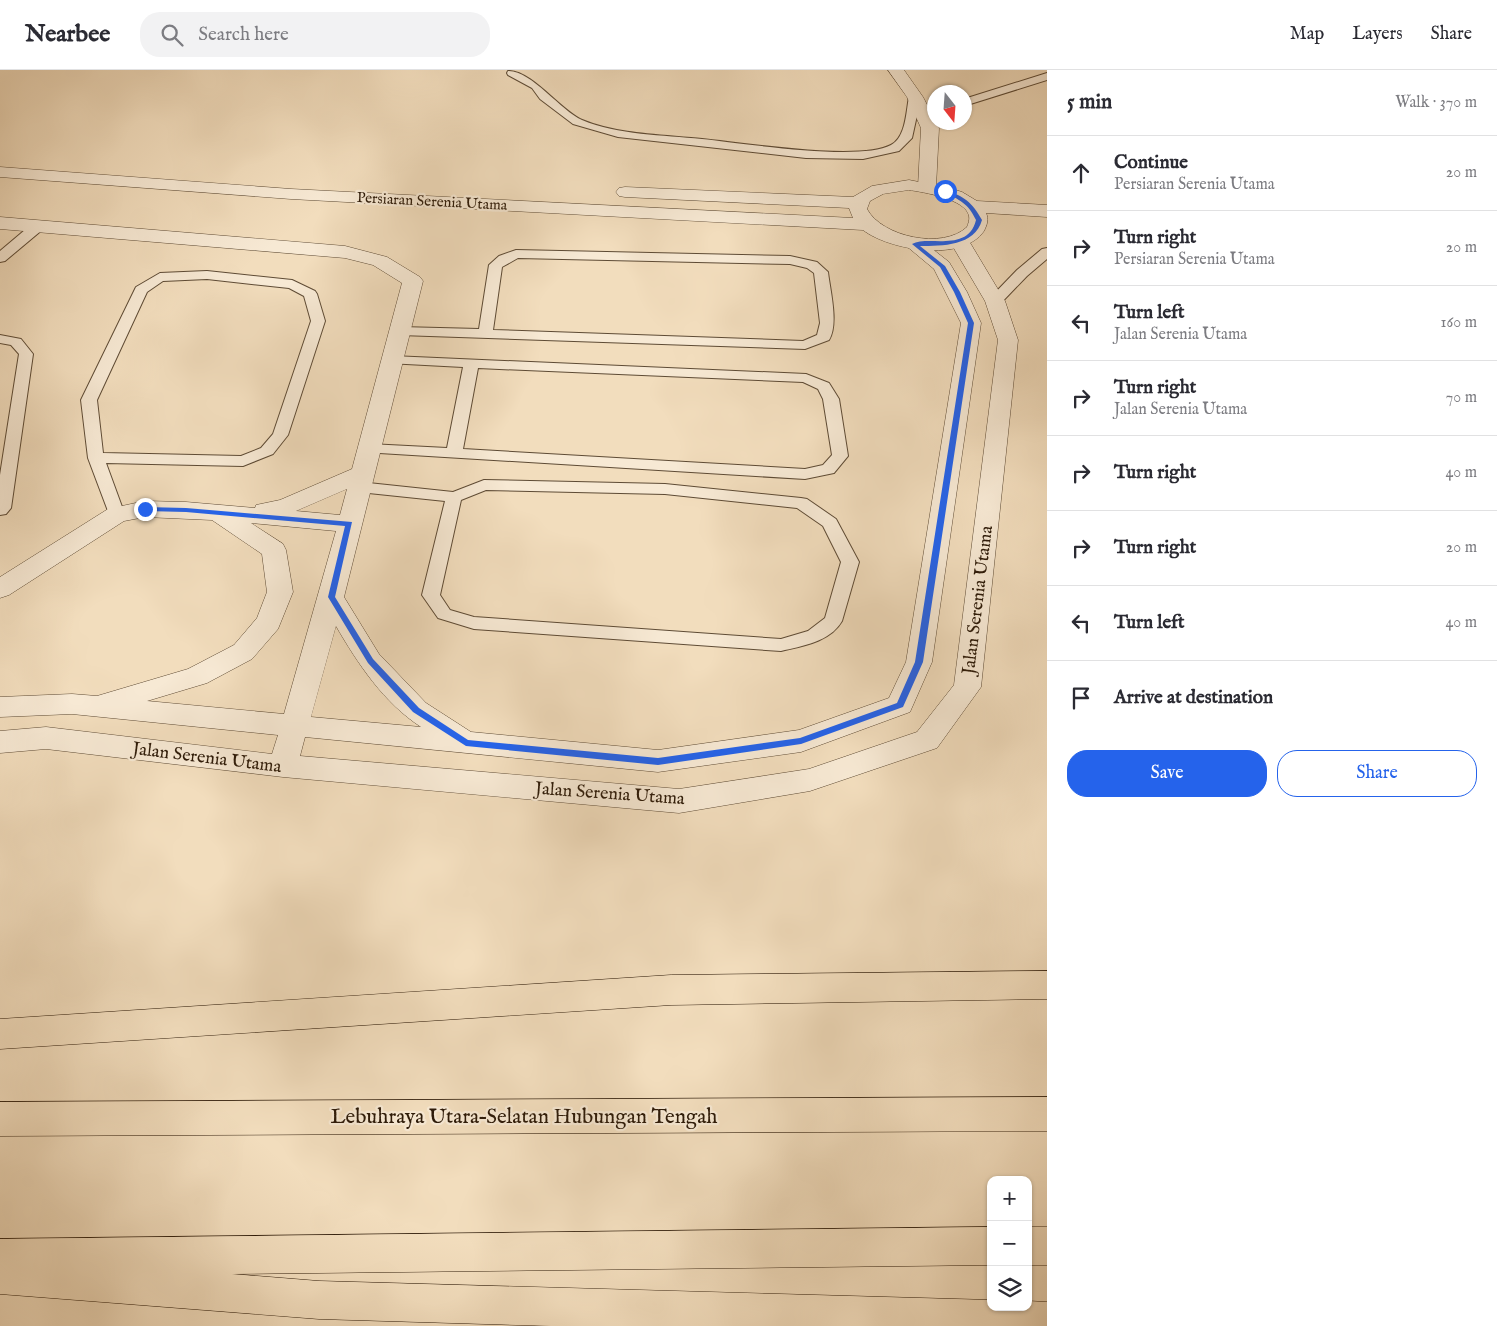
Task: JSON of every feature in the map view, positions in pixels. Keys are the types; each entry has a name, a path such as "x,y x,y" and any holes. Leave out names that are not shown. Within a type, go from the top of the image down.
{"highway":[{"path":"0,1034 671,990 1047,985"},
{"name":"Lebuhraya Utara–Selatan Hubungan Tengah","path":"0,1119 1047,1114"},
{"path":"0,1258 987,1246"},
{"path":"1032,1246 1047,1246"},
{"path":"0,1275 319,1300 1047,1321"}],"street":[{"path":"896,70 927,112"},
{"path":"927,187 930,130"},
{"name":"Persiaran Serenia Utama","path":"0,172 291,194 865,224 885,236 914,244 938,244 997,227"},
{"path":"865,224 859,217 858,210 859,203 866,195 877,190 909,185 945,191 972,206 979,220 968,234"},
{"path":"611,191 859,203"},
{"path":"972,206 1047,211"},
{"path":"0,223 345,252 380,261 413,281 332,597 293,726 283,766"},
{"path":"1017,227 1047,228"},
{"name":"Jalan Serenia Utama","path":"0,742 46,738 283,766 679,801 810,780 927,740 966,687 1008,340 995,301 968,234"},
{"name":"Jalan Serenia Utama","path":"0,707 72,704 658,761 801,741 900,705 919,662 971,323 957,292 942,266 914,244"},
{"path":"246,515 287,506 361,481"},
{"path":"0,588 117,515 145,509 350,524"},
{"path":"92,706 197,676 243,652 269,622 280,592 274,550 218,513"},
{"path":"332,597 370,661 416,710 466,743"}],"lane":[{"path":"512,73 536,86 544,97 577,122 618,133 806,154 863,155 894,148 906,138 915,97"},
{"path":"972,100 1047,76"},
{"path":"0,258 37,227"},
{"path":"995,301 1022,273 1047,252"},
{"path":"400,331 485,334 805,345 824,337 827,322 821,272 812,265 790,260 516,254 496,265 485,334"},
{"path":"96,458 243,461 267,452 280,435 318,321 310,294 292,284 207,276 160,277 141,290 89,400 96,458 117,515"},
{"path":"0,339 11,338 21,344 26,354 3,508 0,510"},
{"path":"369,449 805,474 828,469 840,456 831,399 824,386 806,378 392,360"},
{"path":"454,453 471,364"},
{"path":"361,481 454,497 484,485 493,485 665,489 801,503 830,523 850,562 834,621 814,636 781,645 474,623 444,614 431,594 454,497"}],"route":[{"path":"145,509 186,510 350,524 332,597 370,661 416,710 466,743 658,761 801,741 900,705 919,662 971,323 957,292 942,266 914,244 938,244 959,240 971,234 977,227 979,220 972,206 945,191"}]}
